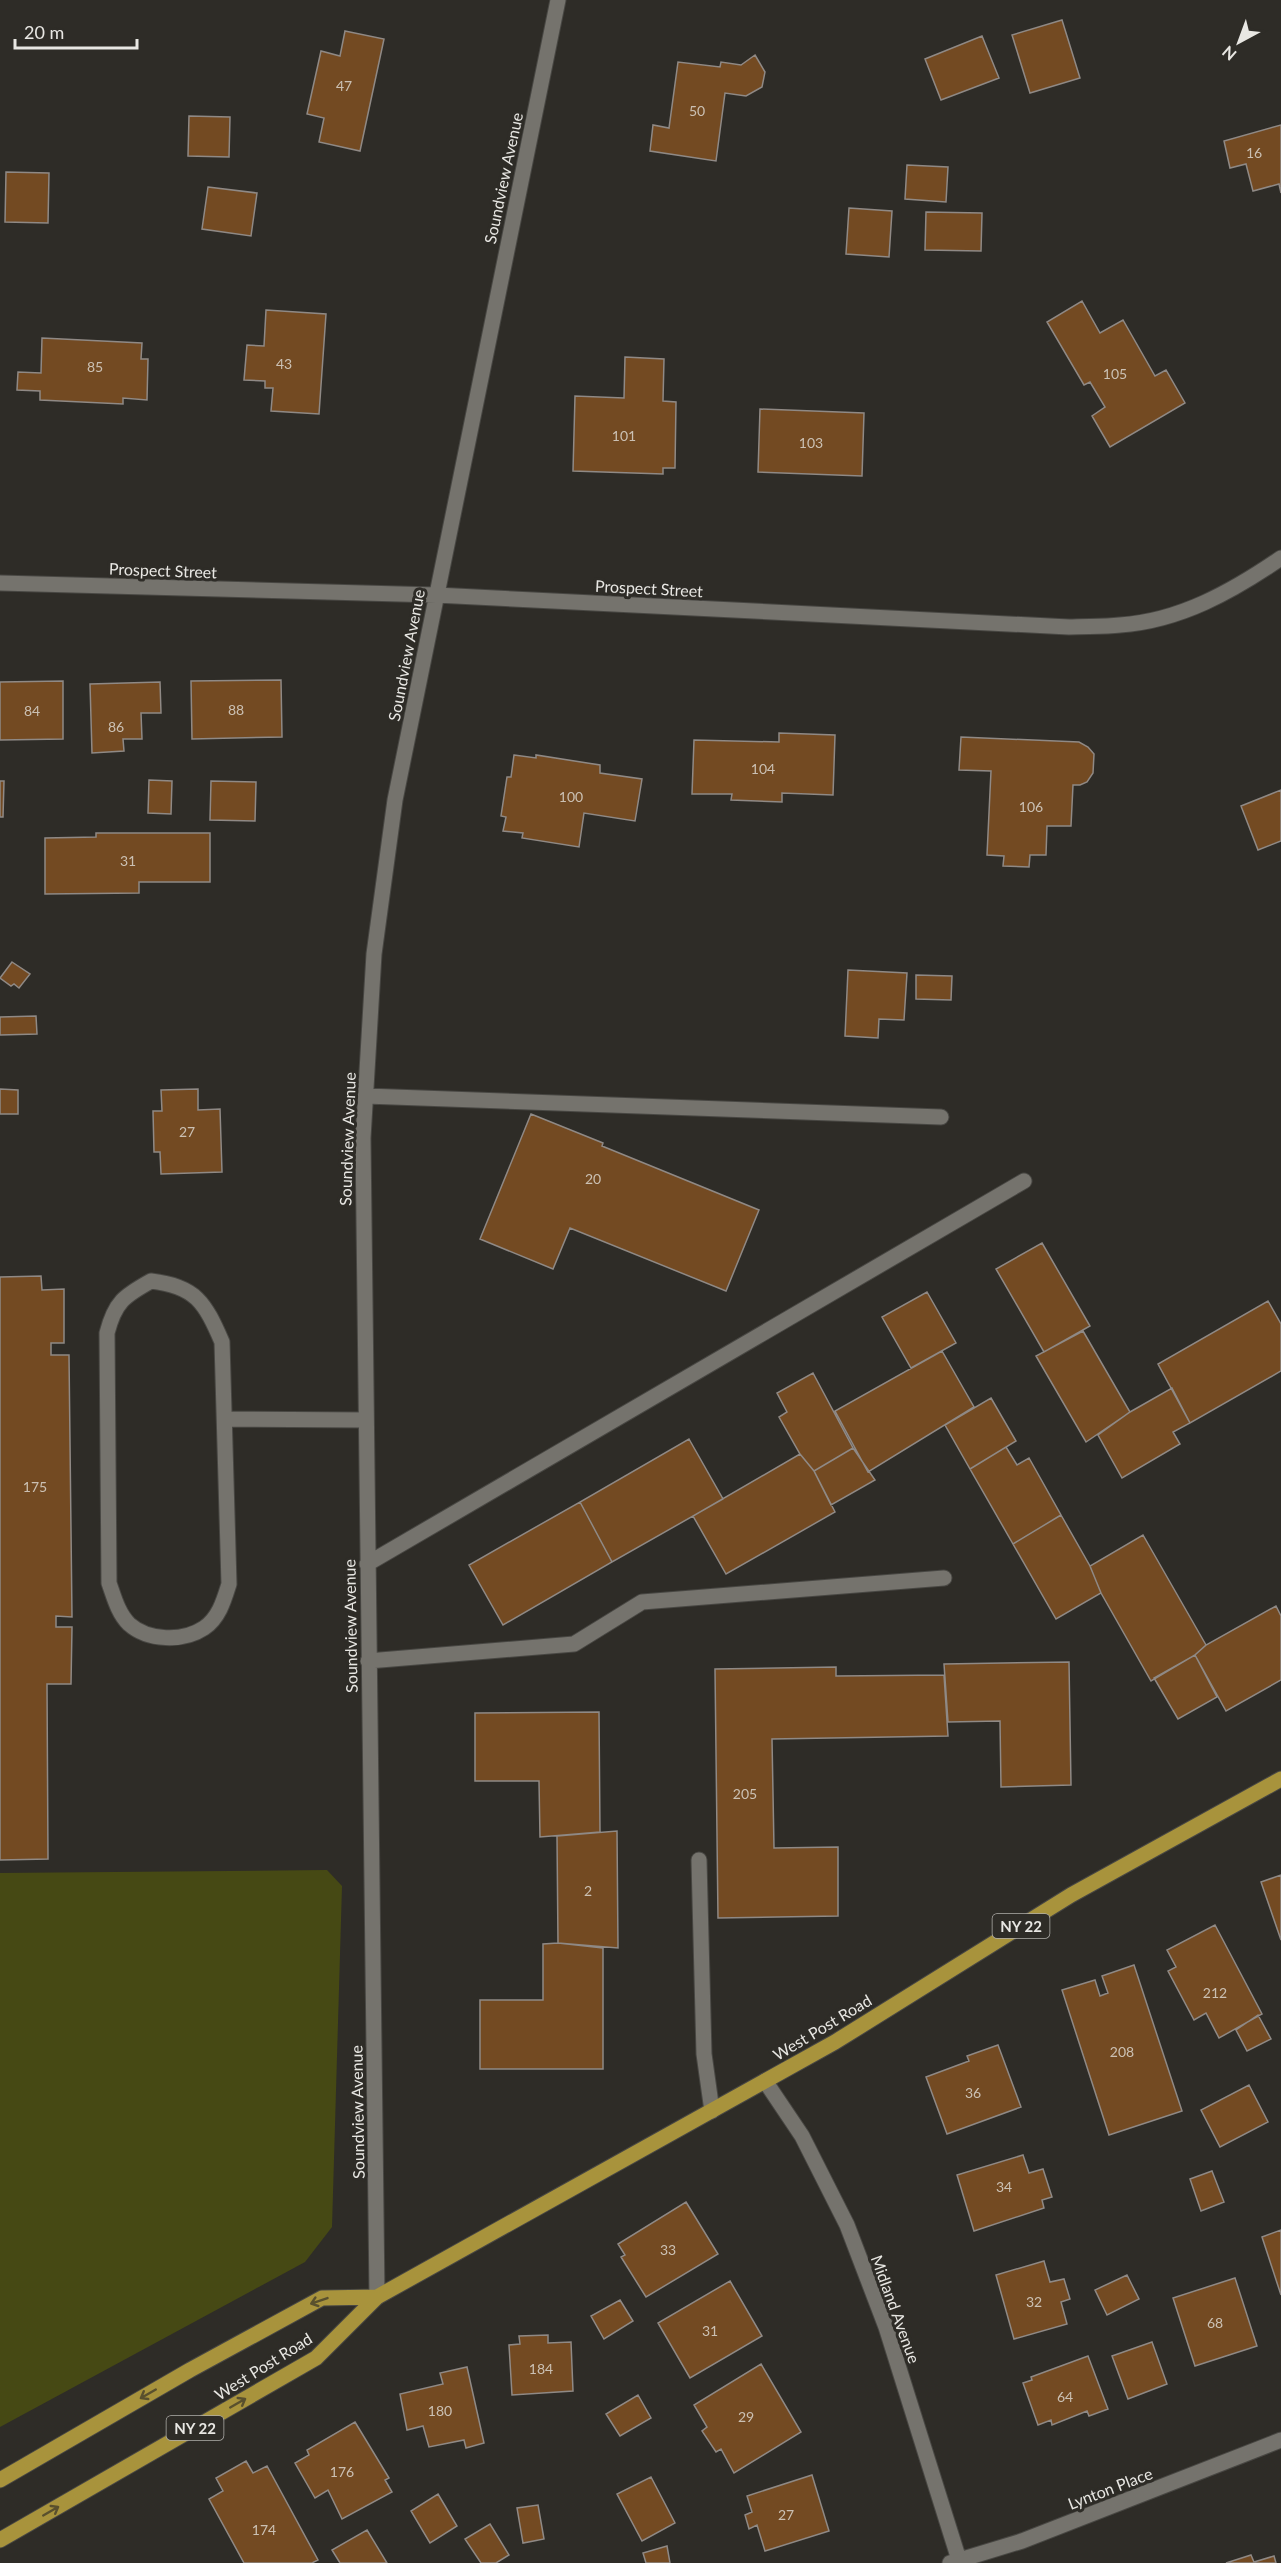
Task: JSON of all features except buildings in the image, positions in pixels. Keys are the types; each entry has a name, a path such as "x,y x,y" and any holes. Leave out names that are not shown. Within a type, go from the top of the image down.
{"main road":[{"name":"West Post Road","path":"0,2540 316,2358 377,2297 835,2043 1071,1895 1281,1779"},
{"name":"West Post Road","path":"0,2480 190,2370 322,2298 377,2297"}],"street":[{"name":"Soundview Avenue","path":"377,2297 363,1138 377,931 395,800 558,0"},
{"name":"Prospect Street","path":"0,583 436,595 1069,627 1122,625 1186,611 1242,585 1281,558"},
{"path":"366,1096 941,1117"},
{"path":"367,1564 1024,1181"},
{"path":"151,1281 174,1284 195,1295 213,1321 222,1342 226,1419 229,1584 222,1608 204,1628 178,1638 151,1636 129,1624 116,1605 109,1582 107,1332 113,1311 127,1294 151,1281"},
{"path":"226,1419 365,1420"},
{"path":"368,1661 574,1644 642,1602 944,1578"},
{"path":"699,1860 704,2054 712,2111"},
{"name":"Midland Avenue","path":"765,2081 802,2136 847,2225 886,2327 956,2562"},
{"name":"Lynton Place","path":"956,2562 1022,2541 1281,2440"}],"green space":[{"path":"327,1870 342,1886 332,2227 305,2262 0,2427 0,1873"}]}
